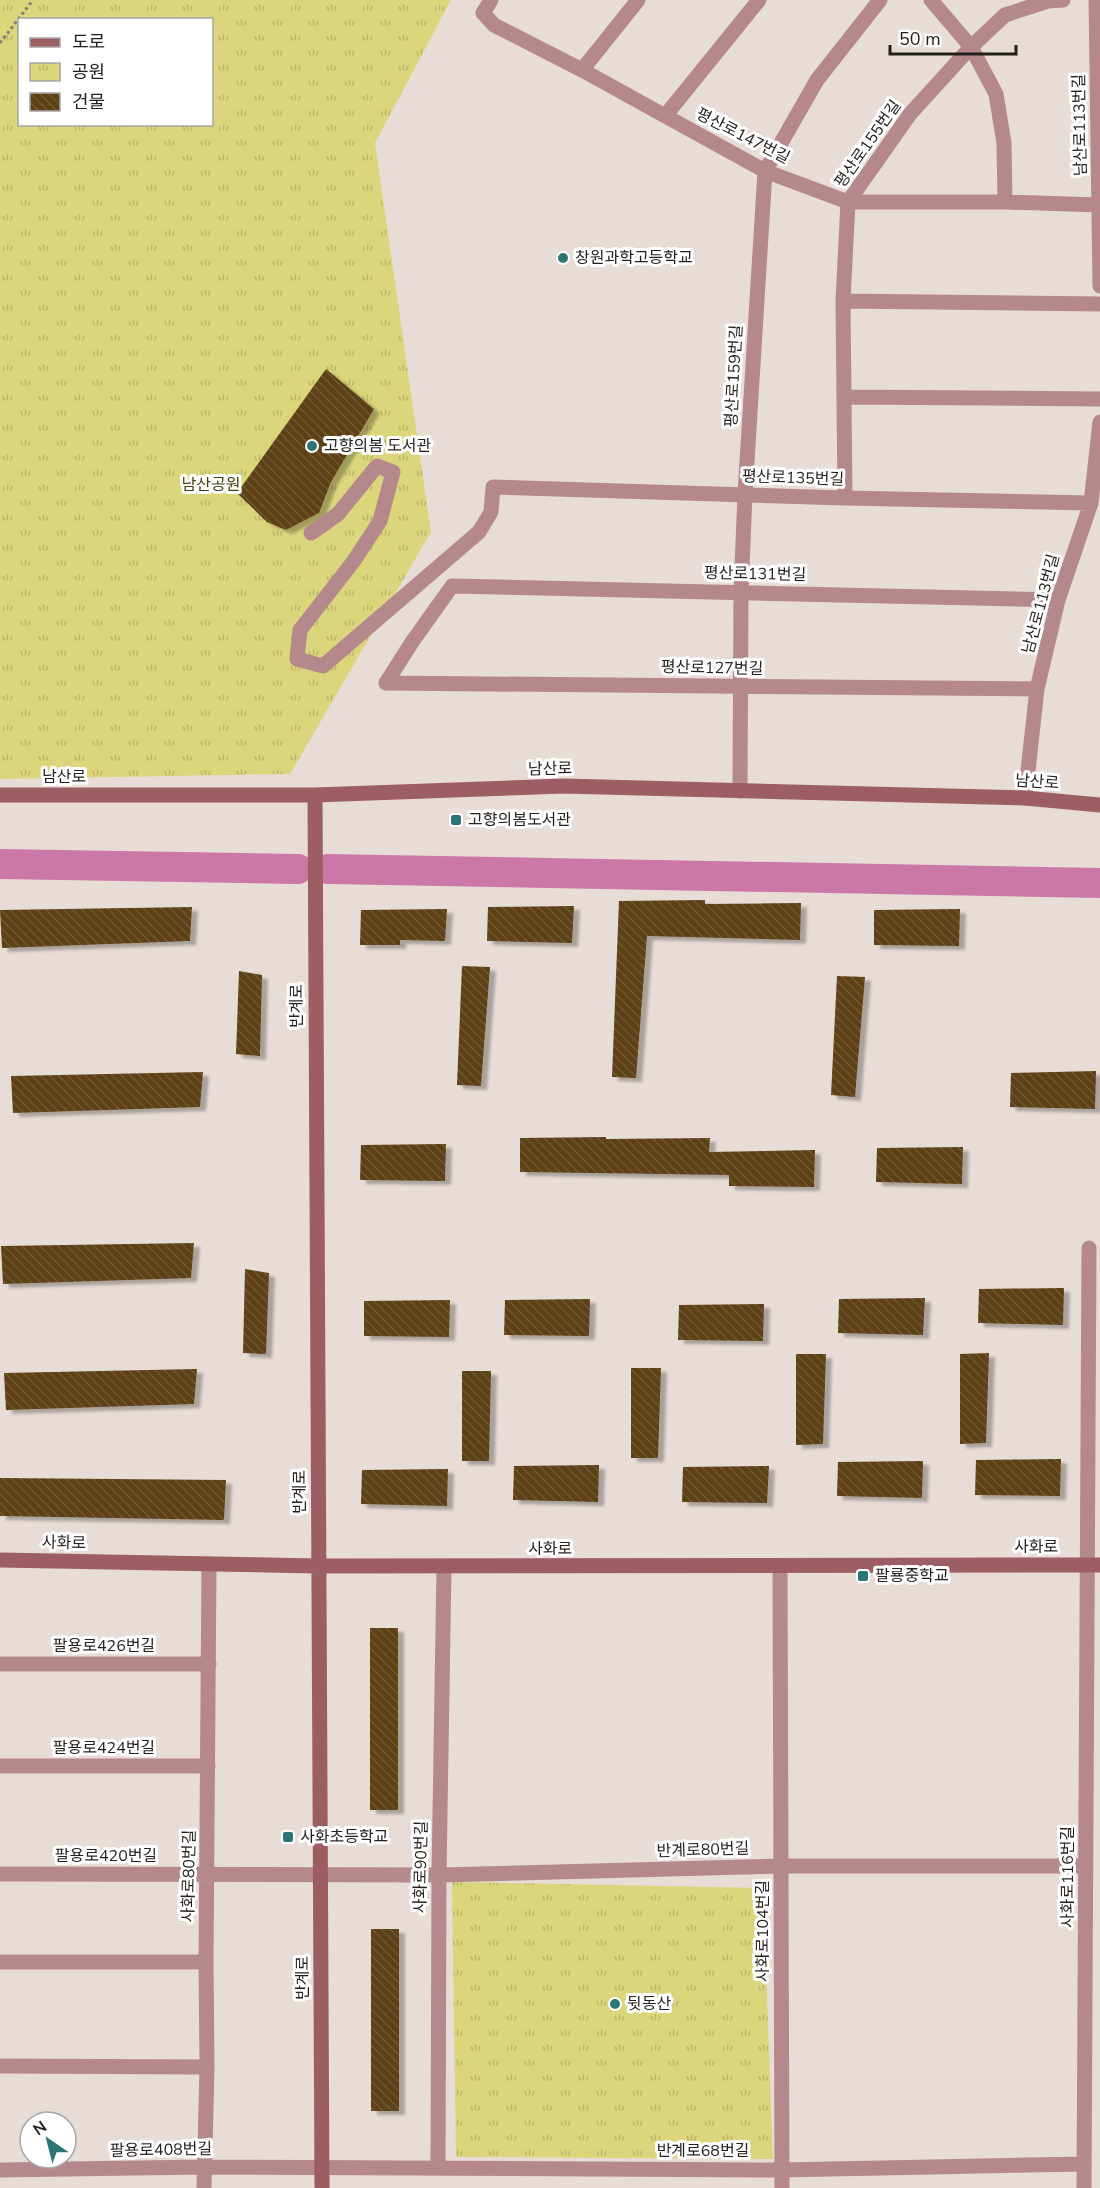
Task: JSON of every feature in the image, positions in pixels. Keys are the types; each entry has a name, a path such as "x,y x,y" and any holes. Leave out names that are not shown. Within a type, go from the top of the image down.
{"main road":[{"name":"남산로","path":"0,795 315,795 564,786 1025,798 1100,804"},
{"name":"반계로","path":"315,795 322,2188"},
{"name":"사화로","path":"0,1560 444,1567 1094,1565"}],"street":[{"name":"평산로147번길","path":"491,0 483,13 494,25 582,70 765,171 848,202 1005,202 1100,205"},
{"path":"582,70 638,0"},
{"path":"665,116 759,0"},
{"name":"평산로159번길","path":"740,791 741,592 765,171 817,80 880,0"},
{"path":"932,0 971,47 996,94 1005,143 1005,202"},
{"name":"평산로155번길","path":"845,498 843,301 848,202 910,114 971,47 1005,15 1048,1 1063,0"},
{"name":"남산로113번길","path":"1096,0 1100,286"},
{"path":"843,301 1100,304"},
{"path":"845,397 1100,399"},
{"name":"남산로113번길","path":"1025,798 1037,689 1058,600 1091,503 1100,422"},
{"name":"평산로135번길","path":"311,533 339,514 377,466 393,472 380,521 353,562 300,630 297,659 323,666 479,532 491,512 493,487 1091,503"},
{"name":"평산로131번길","path":"386,683 452,586 1058,600"},
{"name":"평산로127번길","path":"386,683 1037,689"},
{"name":"사화로116번길","path":"1084,2188 1086,1866 1094,1565 1089,1248"},
{"name":"사화로80번길","path":"204,2188 207,2067 209,1564"},
{"name":"사화로104번길","path":"780,1566 782,2188"},
{"name":"사화로90번길","path":"438,2168 439,1875 444,1567"},
{"name":"팔용로426번길","path":"0,1664 208,1664"},
{"name":"팔용로424번길","path":"0,1766 208,1766"},
{"name":"반계로80번길","path":"320,1875 439,1875 781,1866 1086,1866"},
{"name":"팔용로420번길","path":"0,1874 320,1875"},
{"path":"0,1962 206,1962"},
{"path":"0,2066 207,2067"},
{"name":"반계로68번길","path":"322,2168 781,2170 1084,2164"},
{"name":"팔용로408번길","path":"0,2170 322,2168"}],"path":[{"path":"19,18 33,0"},
{"path":"0,43 18,20"}],"green space":[{"name":"남산공원","path":"0,0 451,0 375,143 431,532 290,774 0,779"},
{"path":"452,1882 763,1888 773,2159 456,2157"}],"building":[{"name":"고향의봄 도서관","path":"326,369 374,409 331,482 319,513 286,530 267,522 237,493"},
{"path":"705,900 705,904 801,903 800,940 647,936 636,1078 612,1077 619,901"},
{"path":"574,906 572,943 487,941 488,907"},
{"path":"192,907 190,941 2,948 0,910"},
{"path":"447,909 445,941 400,940 400,945 360,945 361,910"},
{"path":"960,909 959,946 874,945 874,910"},
{"path":"462,966 490,967 481,1086 457,1085"},
{"path":"239,971 262,975 260,1056 236,1054"},
{"path":"837,976 865,977 855,1097 831,1095"},
{"path":"1096,1071 1095,1109 1010,1107 1011,1073"},
{"path":"203,1072 200,1107 13,1113 11,1076"},
{"path":"606,1137 606,1139 710,1138 709,1152 815,1150 814,1187 729,1186 729,1175 520,1172 520,1138"},
{"path":"446,1144 445,1181 360,1180 361,1145"},
{"path":"963,1147 962,1184 876,1182 877,1148"},
{"path":"194,1243 191,1278 3,1284 1,1246"},
{"path":"245,1269 269,1273 266,1354 243,1353"},
{"path":"1064,1288 1063,1325 978,1323 979,1289"},
{"path":"925,1298 923,1335 838,1333 839,1299"},
{"path":"590,1299 589,1336 504,1335 505,1300"},
{"path":"450,1300 449,1337 364,1336 364,1301"},
{"path":"764,1304 763,1341 678,1340 679,1305"},
{"path":"989,1353 986,1443 960,1444 960,1354"},
{"path":"796,1354 826,1354 823,1444 796,1445"},
{"path":"631,1368 661,1368 658,1458 631,1458"},
{"path":"197,1369 194,1404 6,1410 4,1373"},
{"path":"462,1371 491,1371 489,1461 462,1461"},
{"path":"1061,1459 1060,1496 975,1495 976,1460"},
{"path":"923,1461 922,1498 837,1496 838,1462"},
{"path":"599,1465 598,1502 513,1500 514,1466"},
{"path":"769,1466 767,1503 682,1502 683,1467"},
{"path":"448,1469 447,1506 361,1504 362,1470"},
{"path":"0,1478 226,1480 224,1520 0,1516"},
{"path":"370,1628 398,1628 398,1810 370,1810"},
{"path":"371,1929 399,1929 399,2111 371,2111"}],"waterway":[{"path":"0,864 298,869"},
{"path":"328,869 1100,883"}],"place":[{"name":"창원과학고등학교","path":"563,258"},
{"name":"고향의봄 도서관","path":"312,446"},
{"name":"고향의봄도서관","path":"456,820"},
{"name":"팔룡중학교","path":"863,1576"},
{"name":"사화초등학교","path":"288,1837"},
{"name":"뒷동산","path":"615,2004"}]}
